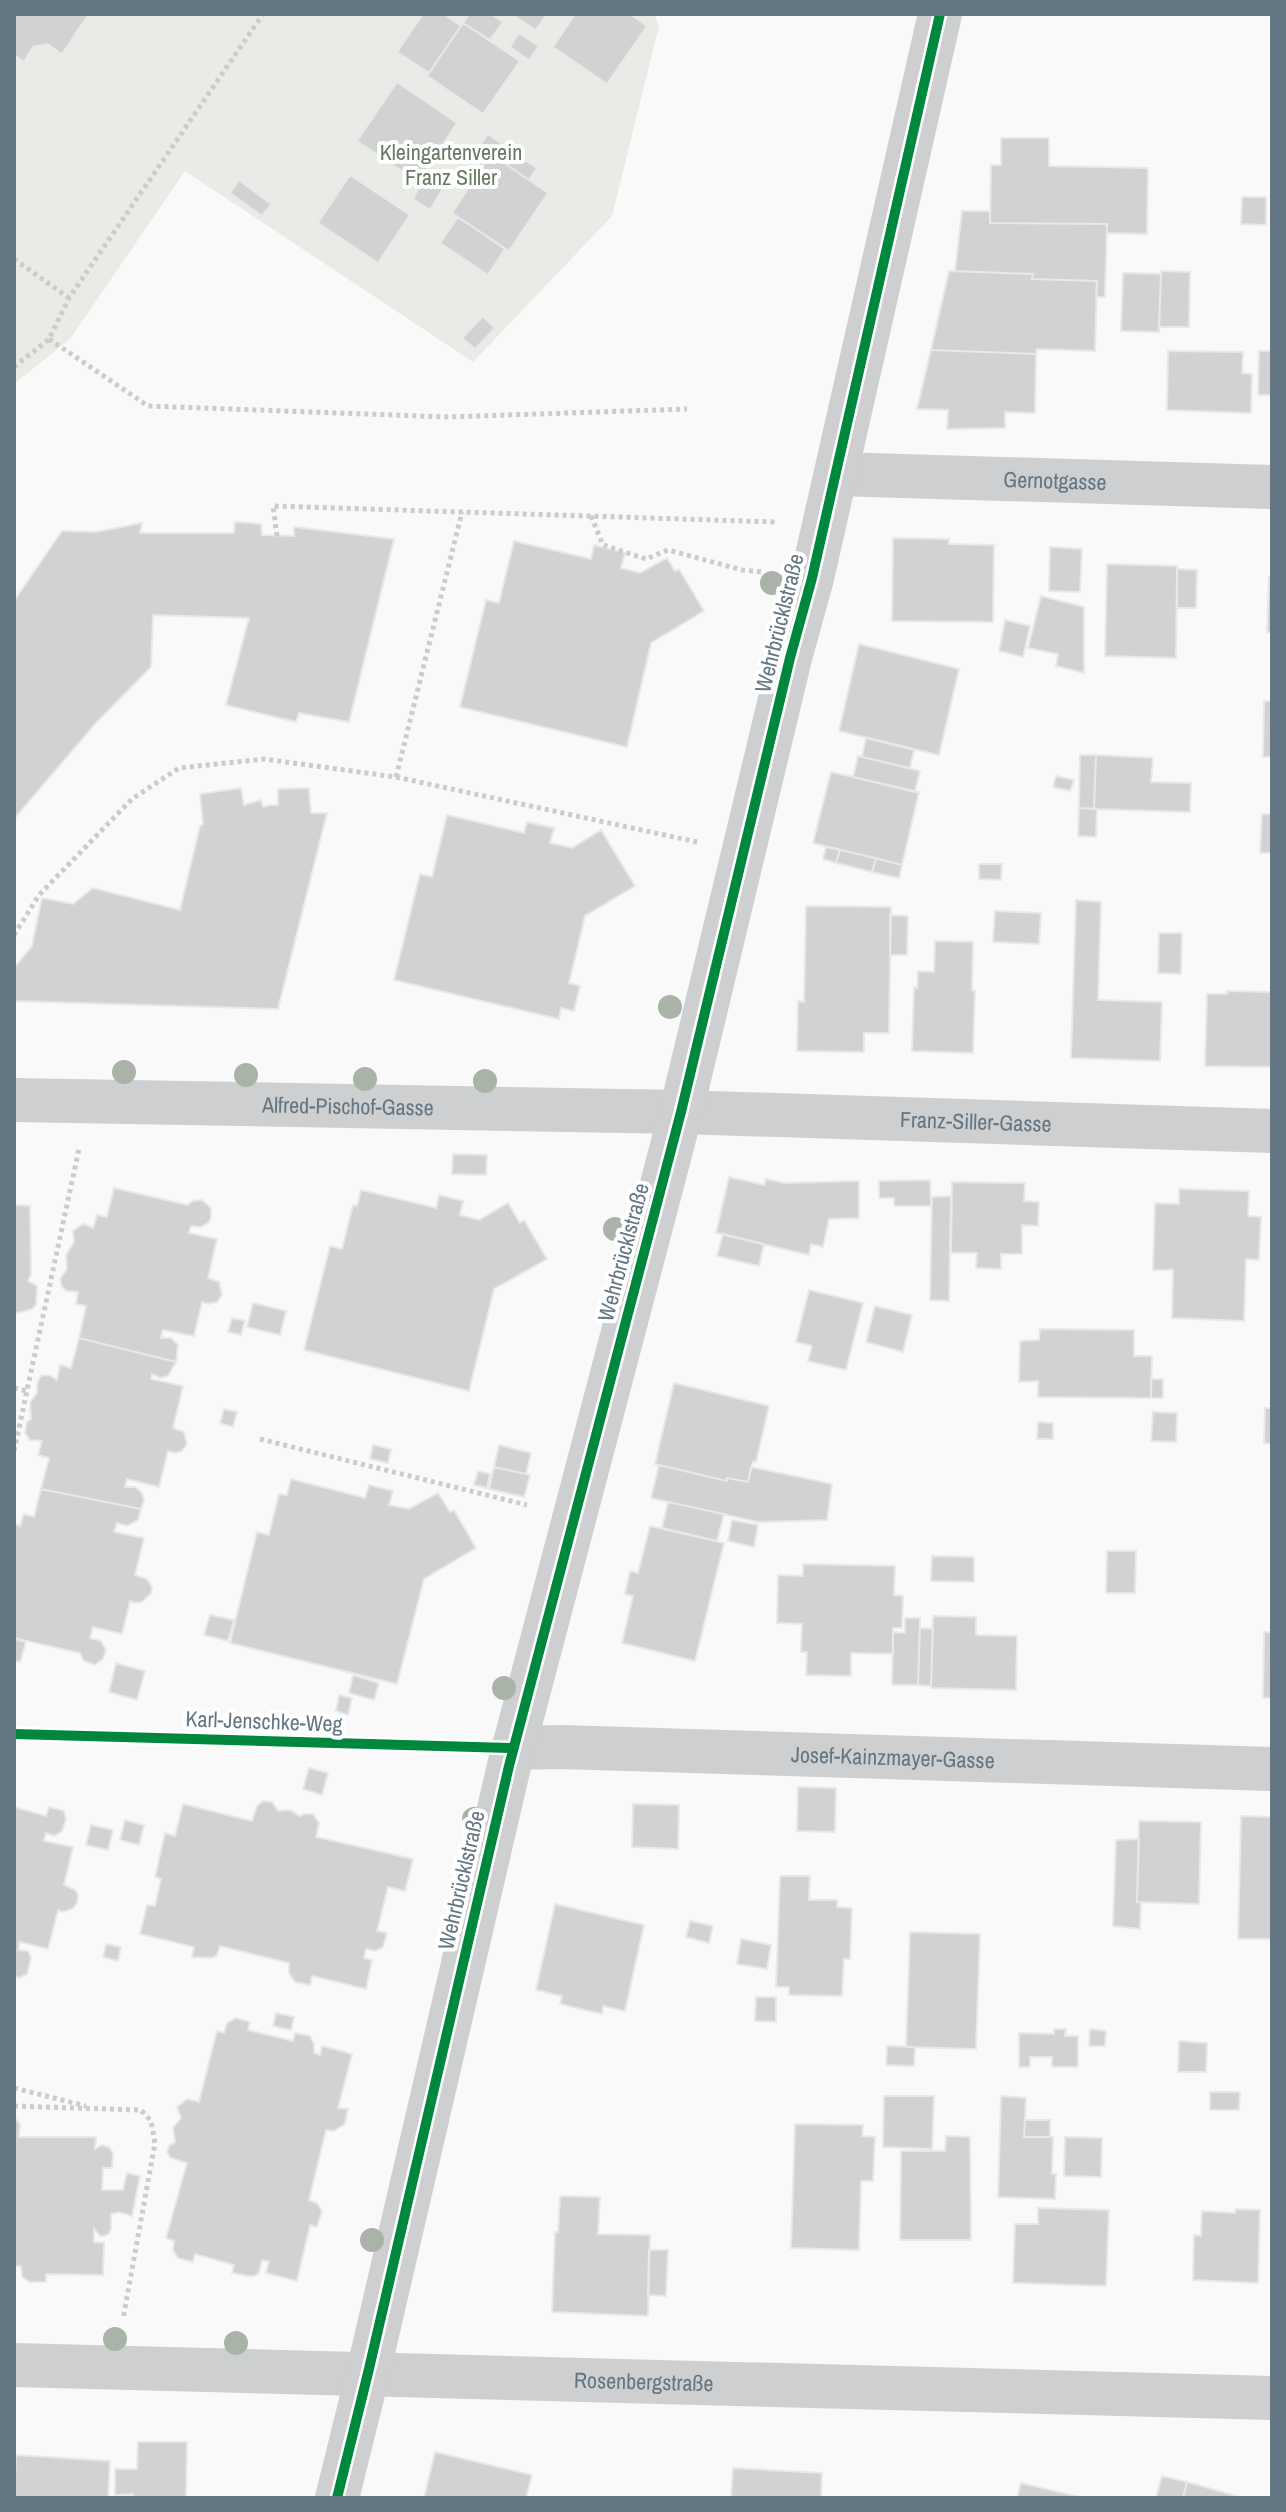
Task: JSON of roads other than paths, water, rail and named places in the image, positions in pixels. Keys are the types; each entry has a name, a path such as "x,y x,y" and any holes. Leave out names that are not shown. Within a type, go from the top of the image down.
{"street":[{"name":"Wehrbrücklstraße","path":"337,2498 513,1748 681,1112 812,578 940,14"},
{"name":"Gernotgasse","path":"837,474 1272,487"},
{"name":"Alfred-Pischof-Gasse","path":"14,1100 681,1112"},
{"name":"Franz-Siller-Gasse","path":"681,1112 1272,1131"},
{"name":"Josef-Kainzmayer-Gasse","path":"513,1748 1272,1769"},
{"name":"Rosenbergstraße","path":"14,2365 1272,2398"}],"park label":[{"name":"Kleingartenverein Franz Siller","path":"451,164"}]}
